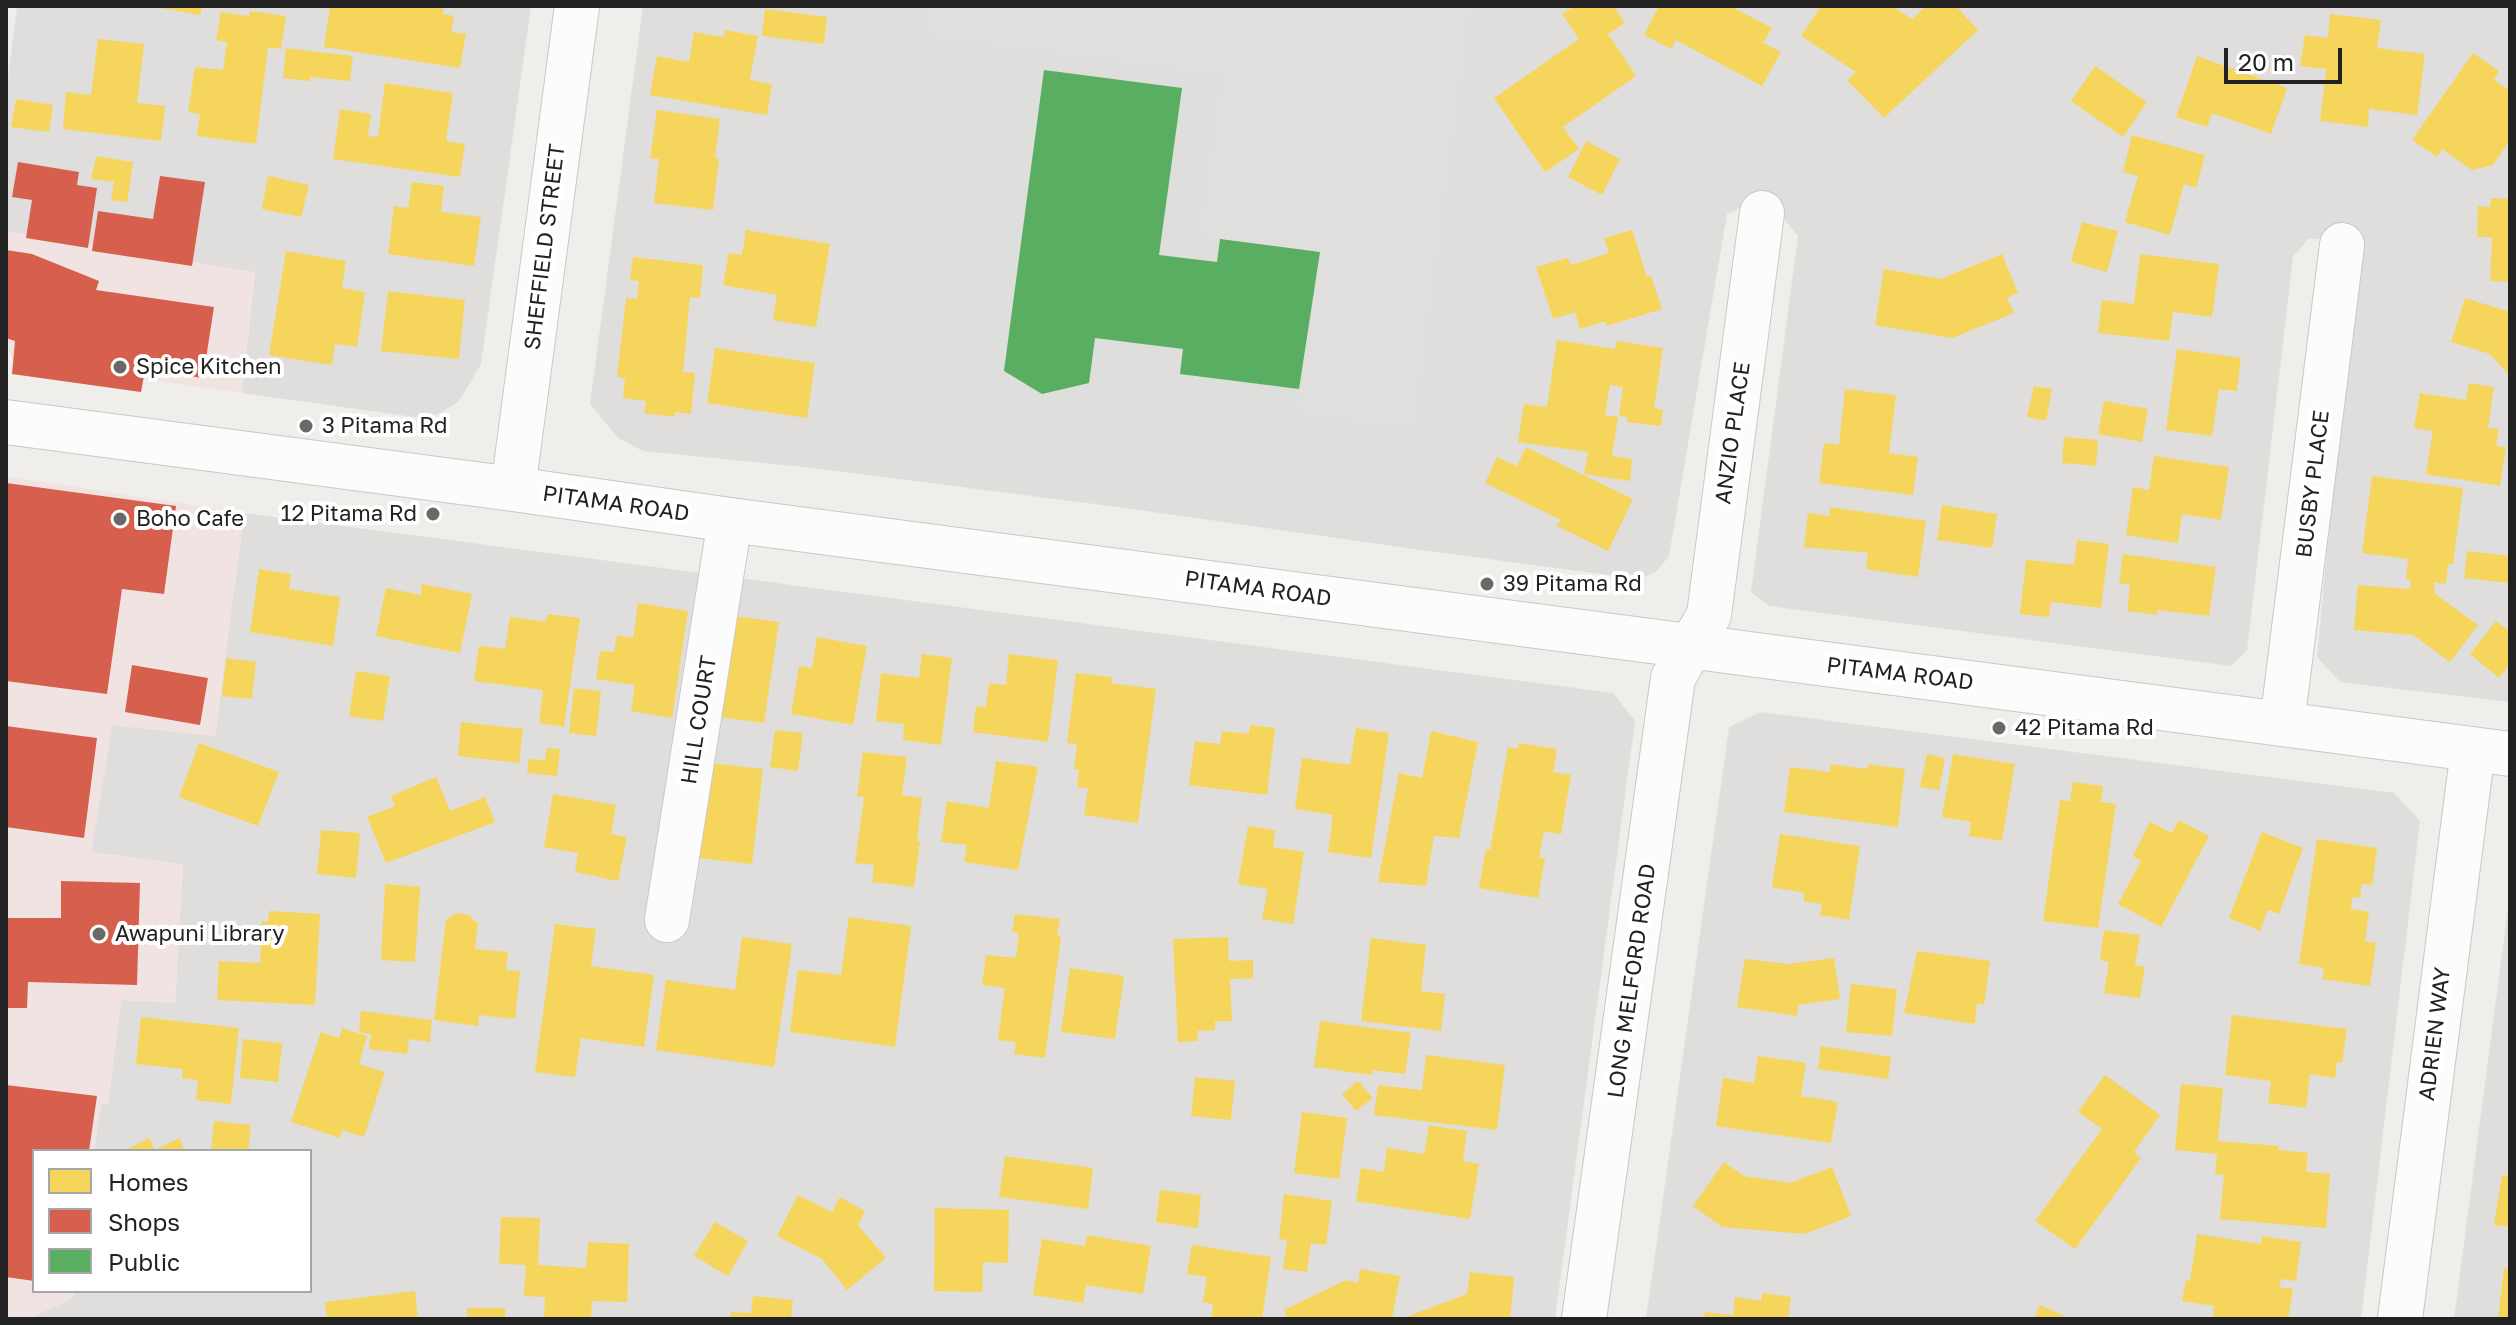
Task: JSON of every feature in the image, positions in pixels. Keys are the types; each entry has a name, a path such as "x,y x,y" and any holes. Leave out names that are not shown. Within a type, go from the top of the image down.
{"street":[{"name":"SHEFFIELD STREET","path":"513,489 577,6"},
{"name":"ANZIO PLACE","path":"1690,647 1709,615 1762,213"},
{"name":"BUSBY PLACE","path":"2282,724 2342,245"},
{"name":"PITAMA ROAD","path":"6,422 2491,752"},
{"name":"HILL COURT","path":"667,920 730,520"},
{"name":"LONG MELFORD ROAD","path":"1584,1319 1673,678 1690,647"},
{"name":"ADRIEN WAY","path":"2400,1319 2491,752"}],"shaded area":[{"path":"17,6 531,6 481,364 459,401 441,413 421,418 242,393 255,273 6,231 6,94"},
{"path":"643,6 867,6 804,467 643,451 618,438 590,404"},
{"path":"867,6 1497,6 1421,550 804,467"},
{"path":"929,6 1470,6 1413,428 1298,413 1320,252 1200,236 1222,74 925,35"},
{"path":"1497,6 2510,6 2510,702 2340,682 2317,657 2354,267 2327,239 2308,239 2293,257 2247,650 2231,666 1769,606 1751,592 1798,236 1781,215 1750,203 1727,214 1669,556 1656,572 1638,579 1421,550"},
{"path":"6,231 255,272 242,393 144,379 141,392 12,374 17,361 6,351"},
{"path":"6,476 244,513 215,736 112,725 91,852 183,864 175,1003 121,1000 108,1104 101,1104 94,1149 32,1149 32,1293 74,1293 73,1298 28,1319 6,1319"},
{"path":"244,513 1613,693 1635,721 1555,1319 28,1319 73,1298 74,1293 312,1293 312,1149 94,1149 101,1103 108,1103 121,1000 175,1002 183,865 91,852 112,725 215,736"},
{"path":"1761,712 2394,793 2420,821 2361,1319 1646,1319 1729,727"},
{"path":"2510,893 2510,1319 2454,1319"}],"building: Homes":[{"path":"150,6 202,6 200,15"},
{"path":"330,6 444,6 443,14 454,16 451,32 466,34 460,68 324,47"},
{"path":"1575,6 1613,6 1625,23 1608,34 1636,76 1563,127 1579,149 1545,172 1494,98 1579,39 1562,14"},
{"path":"1659,6 1730,6 1772,28 1763,43 1781,52 1762,86 1676,40 1671,49 1644,35"},
{"path":"1821,6 1892,6 1912,19 1926,6 1956,6 1978,30 1884,118 1847,80 1856,72 1801,36"},
{"path":"765,9 827,17 824,44 762,36"},
{"path":"250,11 286,16 281,49 268,47 256,144 197,136 200,114 188,112 195,67 223,70 227,42 216,40 221,12 249,16"},
{"path":"2330,14 2381,20 2377,48 2425,54 2417,115 2369,109 2368,127 2320,121 2326,69 2300,66 2305,35 2328,38"},
{"path":"725,30 758,36 750,80 772,84 767,115 650,95 657,56 689,62 694,32 724,37"},
{"path":"98,39 144,44 137,103 165,106 161,141 63,129 66,92 91,95"},
{"path":"286,48 353,56 350,81 283,78"},
{"path":"2473,53 2499,71 2494,80 2510,91 2510,140 2493,165 2472,170 2442,149 2437,157 2412,140"},
{"path":"2197,56 2287,88 2271,134 2212,113 2207,127 2176,117"},
{"path":"2095,66 2147,102 2123,137 2071,101"},
{"path":"385,83 453,93 446,141 465,144 460,177 333,159 340,109 371,114 368,136 378,137"},
{"path":"16,99 53,105 49,132 11,127"},
{"path":"657,110 720,119 713,210 654,203 659,159 650,158"},
{"path":"2132,135 2205,155 2196,188 2184,184 2170,235 2125,222 2138,176 2123,172"},
{"path":"1586,141 1620,159 1602,195 1568,177"},
{"path":"96,156 133,162 127,202 111,200 114,182 91,179"},
{"path":"268,176 309,185 301,217 262,209"},
{"path":"412,182 444,186 441,212 481,217 474,266 388,254 394,206 408,208"},
{"path":"2491,198 2510,199 2510,282 2490,281 2492,237 2477,237 2478,206 2490,207"},
{"path":"2082,222 2118,231 2107,272 2071,262"},
{"path":"746,230 830,244 816,327 773,320 777,295 723,285 729,253 742,255"},
{"path":"1632,230 1647,277 1651,276 1662,309 1607,326 1606,321 1580,329 1575,312 1553,319 1536,267 1568,258 1571,265 1609,253 1604,238"},
{"path":"286,251 346,261 342,288 365,292 357,347 335,344 332,365 269,355"},
{"path":"2002,254 2018,293 2007,298 2014,313 1952,338 1875,325 1884,269 1941,279"},
{"path":"2140,254 2219,264 2212,317 2173,312 2169,341 2098,333 2102,300 2134,304"},
{"path":"633,257 703,265 700,298 690,297 683,372 695,373 691,414 675,412 675,417 644,413 646,401 623,398 625,378 617,377 626,298 637,299 639,281 630,280"},
{"path":"388,291 465,300 459,359 381,351"},
{"path":"2465,298 2510,312 2510,376 2490,354 2451,342"},
{"path":"1557,340 1615,349 1616,341 1663,348 1654,408 1663,410 1661,426 1627,422 1628,417 1619,416 1623,387 1610,385 1605,415 1618,417 1612,456 1632,459 1630,481 1584,474 1588,452 1518,442 1524,404 1547,407"},
{"path":"715,348 815,363 807,418 707,403"},
{"path":"2177,349 2241,358 2237,391 2219,389 2212,436 2166,430"},
{"path":"2469,383 2494,387 2488,428 2499,429 2496,446 2506,447 2500,486 2426,474 2433,431 2414,428 2420,393 2466,400"},
{"path":"2034,386 2052,389 2046,421 2027,417"},
{"path":"1845,389 1896,395 1889,453 1918,457 1913,495 1819,483 1824,443 1839,445"},
{"path":"2104,401 2148,409 2142,442 2098,434"},
{"path":"2064,437 2098,440 2096,466 2062,463"},
{"path":"1526,447 1633,499 1608,551 1557,526 1561,520 1485,483 1497,457 1517,466"},
{"path":"2154,456 2229,467 2221,520 2182,514 2178,543 2126,535 2133,487 2149,490"},
{"path":"2372,476 2463,488 2453,564 2448,564 2446,584 2434,582 2435,594 2478,625 2450,662 2413,635 2354,630 2358,585 2410,589 2411,580 2406,580 2408,559 2362,553"},
{"path":"1942,505 1997,514 1992,548 1937,540"},
{"path":"1830,507 1926,521 1918,577 1866,569 1868,553 1804,547 1808,513 1829,516"},
{"path":"2077,540 2109,544 2101,608 2051,602 2049,617 2020,614 2026,560 2074,565"},
{"path":"2467,551 2510,556 2510,583 2464,578"},
{"path":"2123,554 2216,567 2209,616 2158,610 2157,615 2127,611 2130,585 2119,583"},
{"path":"259,569 291,574 289,589 340,597 333,646 250,632"},
{"path":"422,584 472,594 460,653 376,636 386,588 421,595"},
{"path":"638,603 688,611 672,718 631,711 635,685 596,679 600,651 614,652 617,635 633,638"},
{"path":"547,614 580,618 564,727 539,723 543,690 474,681 479,646 505,649 510,617 546,622"},
{"path":"733,616 779,622 764,723 719,717"},
{"path":"2496,621 2510,632 2510,664 2499,678 2470,654"},
{"path":"817,637 867,646 853,725 791,714 799,666 812,668"},
{"path":"922,654 952,658 941,745 903,740 904,724 876,721 881,673 919,678"},
{"path":"1009,654 1058,660 1048,742 973,732 976,706 986,707 989,683 1006,685"},
{"path":"226,658 256,662 252,699 222,696"},
{"path":"356,671 390,676 383,721 349,716"},
{"path":"1076,673 1112,677 1111,683 1156,689 1138,823 1084,815 1088,788 1077,787 1079,770 1074,769 1077,744 1067,743"},
{"path":"574,688 601,691 596,736 569,733"},
{"path":"461,722 523,729 519,763 458,756"},
{"path":"1250,725 1275,728 1267,795 1189,785 1195,741 1220,744 1222,731 1249,734"},
{"path":"1356,728 1389,733 1371,858 1328,852 1333,815 1295,809 1302,758 1350,765"},
{"path":"775,730 803,733 798,771 770,767"},
{"path":"1431,731 1478,742 1459,838 1434,836 1426,886 1378,882 1399,773 1422,778"},
{"path":"199,743 279,772 258,826 179,797"},
{"path":"1519,743 1557,749 1553,772 1571,775 1561,834 1544,831 1539,858 1545,858 1538,898 1479,888 1486,849 1490,850 1508,747 1518,749"},
{"path":"547,748 560,749 557,776 527,773 529,759 545,760"},
{"path":"863,752 907,757 902,795 922,798 914,887 872,882 874,865 855,863 864,797 857,796"},
{"path":"1927,754 1945,758 1939,790 1920,787"},
{"path":"1953,754 2015,764 2002,841 1969,836 1971,822 1942,817"},
{"path":"996,761 1038,767 1018,870 964,862 967,845 941,842 947,801 989,808"},
{"path":"709,763 763,769 752,864 698,858"},
{"path":"1831,764 1867,769 1868,764 1905,769 1898,827 1784,812 1790,767 1830,772"},
{"path":"436,777 450,811 485,797 495,822 386,863 367,817 395,806 391,796"},
{"path":"2073,782 2103,786 2101,802 2116,804 2098,928 2043,921 2060,800 2070,801"},
{"path":"553,794 616,805 611,834 627,837 618,881 575,872 578,853 544,847"},
{"path":"2179,820 2209,836 2161,927 2118,904 2141,861 2133,856 2150,822 2172,833"},
{"path":"1248,826 1275,830 1273,847 1304,852 1293,924 1262,919 1268,889 1238,884"},
{"path":"321,830 360,833 356,878 317,874"},
{"path":"2262,832 2303,848 2279,914 2268,910 2260,931 2229,918"},
{"path":"1780,834 1860,846 1849,920 1820,915 1822,904 1804,901 1804,893 1772,887"},
{"path":"2317,839 2377,848 2372,885 2362,884 2360,898 2352,897 2351,909 2369,912 2365,941 2376,943 2370,986 2322,979 2324,968 2299,964"},
{"path":"385,884 420,887 415,962 381,960"},
{"path":"269,911 320,914 315,1005 217,1000 219,961 260,963 262,921 268,922"},
{"path":"457,913 469,915 478,924 475,949 508,952 506,970 520,971 515,1019 479,1015 478,1026 434,1020 446,920"},
{"path":"1015,914 1060,919 1057,935 1061,936 1045,1058 1014,1054 1016,1042 998,1040 1005,988 982,985 986,955 1016,958 1019,933 1012,932"},
{"path":"849,917 911,926 895,1047 790,1032 798,970 841,975"},
{"path":"555,924 596,929 591,966 654,975 644,1047 581,1038 575,1077 535,1072"},
{"path":"2104,930 2140,935 2135,965 2145,967 2140,998 2104,993 2109,962 2100,960"},
{"path":"742,937 792,944 774,1067 656,1050 666,980 735,990"},
{"path":"1228,937 1229,961 1253,960 1253,978 1230,979 1232,1021 1215,1021 1215,1030 1197,1031 1198,1041 1178,1042 1173,939"},
{"path":"1371,938 1426,945 1421,991 1445,994 1441,1031 1361,1021"},
{"path":"1917,951 1990,961 1984,1005 1977,1003 1975,1024 1904,1013"},
{"path":"1834,958 1840,999 1798,1005 1797,1016 1737,1007 1745,959 1789,964"},
{"path":"1070,968 1124,976 1115,1039 1061,1032"},
{"path":"1851,984 1897,989 1892,1036 1846,1032"},
{"path":"361,1011 432,1020 430,1042 409,1039 407,1054 369,1049 371,1034 359,1032"},
{"path":"2232,1015 2347,1029 2342,1063 2337,1062 2335,1078 2310,1074 2306,1108 2268,1103 2271,1081 2225,1075"},
{"path":"141,1017 239,1028 231,1104 196,1100 198,1080 182,1078 183,1069 136,1064"},
{"path":"1320,1021 1411,1033 1405,1074 1372,1070 1372,1075 1314,1067"},
{"path":"342,1028 367,1036 359,1064 385,1072 364,1137 342,1130 340,1138 291,1122 321,1032 339,1038"},
{"path":"243,1039 282,1043 278,1082 240,1078"},
{"path":"1821,1046 1891,1057 1888,1079 1818,1069"},
{"path":"1426,1055 1505,1065 1497,1130 1374,1115 1378,1085 1422,1090"},
{"path":"1758,1056 1806,1063 1801,1096 1838,1102 1831,1143 1716,1126 1723,1078 1754,1083"},
{"path":"2105,1075 2160,1115 2134,1152 2141,1158 2075,1249 2035,1221 2102,1129 2078,1112"},
{"path":"1195,1077 1235,1081 1231,1120 1191,1116"},
{"path":"1358,1081 1373,1098 1356,1111 1342,1094"},
{"path":"2181,1084 2223,1088 2218,1141 2279,1146 2278,1150 2308,1153 2306,1172 2330,1174 2326,1228 2220,1219 2224,1175 2215,1174 2217,1154 2175,1150"},
{"path":"1302,1112 1347,1118 1339,1179 1294,1173"},
{"path":"214,1121 251,1125 248,1149 211,1149"},
{"path":"1429,1125 1467,1131 1463,1161 1479,1164 1470,1219 1356,1201 1361,1168 1384,1172 1387,1148 1424,1154"},
{"path":"149,1138 154,1149 128,1149"},
{"path":"179,1138 184,1149 157,1149"},
{"path":"1005,1156 1093,1168 1088,1209 999,1197"},
{"path":"1724,1162 1744,1176 1790,1183 1832,1167 1851,1216 1805,1234 1722,1227 1693,1206"},
{"path":"2502,1175 2510,1176 2510,1227 2494,1225"},
{"path":"1160,1190 1201,1195 1198,1228 1156,1222"},
{"path":"1284,1194 1332,1201 1326,1245 1311,1243 1307,1272 1283,1269 1287,1240 1279,1239"},
{"path":"798,1195 832,1212 840,1197 865,1211 858,1225 886,1258 847,1290 822,1259 777,1236"},
{"path":"935,1208 1009,1210 1008,1263 983,1262 982,1292 934,1291"},
{"path":"501,1217 540,1218 538,1265 586,1268 588,1242 629,1244 627,1302 592,1301 591,1319 544,1319 545,1297 524,1296 526,1265 499,1264"},
{"path":"715,1222 748,1241 728,1276 694,1256"},
{"path":"2197,1234 2261,1244 2262,1236 2301,1242 2296,1281 2281,1279 2279,1287 2293,1289 2288,1319 2213,1319 2214,1306 2182,1301 2186,1280 2190,1281"},
{"path":"1087,1235 1151,1246 1143,1294 1086,1285 1083,1303 1033,1295 1042,1239 1085,1246"},
{"path":"1192,1245 1271,1257 1262,1319 1211,1319 1213,1304 1203,1302 1207,1277 1187,1274"},
{"path":"2504,1268 2510,1269 2510,1319 2498,1319"},
{"path":"1360,1269 1400,1276 1392,1319 1288,1319 1284,1310 1346,1280 1358,1283"},
{"path":"1470,1272 1514,1277 1510,1319 1401,1319 1467,1294"},
{"path":"415,1291 418,1319 327,1319 325,1302"},
{"path":"1762,1293 1791,1297 1788,1319 1704,1319 1705,1312 1733,1315 1735,1297 1761,1301"},
{"path":"753,1296 793,1300 791,1319 730,1319 731,1312 751,1313"},
{"path":"2040,1305 2071,1319 2034,1319"},
{"path":"467,1308 505,1308 505,1319 467,1319"}],"building: Shops":[{"path":"18,162 79,172 77,185 97,188 88,248 26,238 32,200 12,197"},
{"path":"160,176 205,182 192,266 92,251 98,211 153,219"},
{"path":"6,250 32,254 99,281 96,290 214,307 203,378 145,370 141,392 12,374 15,341 6,338"},
{"path":"6,483 176,506 164,594 122,589 107,694 6,681"},
{"path":"132,665 208,678 200,725 125,712"},
{"path":"6,726 97,738 84,838 6,827"},
{"path":"61,881 140,883 137,985 28,982 27,1008 6,1008 6,918 61,918"},
{"path":"6,1085 97,1096 89,1149 32,1149 32,1281 6,1277"}],"building: Public":[{"path":"1044,70 1182,88 1159,255 1217,262 1220,239 1320,252 1299,389 1180,374 1183,349 1095,338 1089,383 1042,394 1004,371"}],"place":[{"name":"Spice Kitchen","path":"120,367"},
{"name":"3 Pitama Rd","path":"306,426"},
{"name":"12 Pitama Rd","path":"433,514"},
{"name":"Boho Cafe","path":"120,519"},
{"name":"39 Pitama Rd","path":"1487,584"},
{"name":"42 Pitama Rd","path":"1999,728"},
{"name":"Awapuni Library","path":"99,934"}]}
